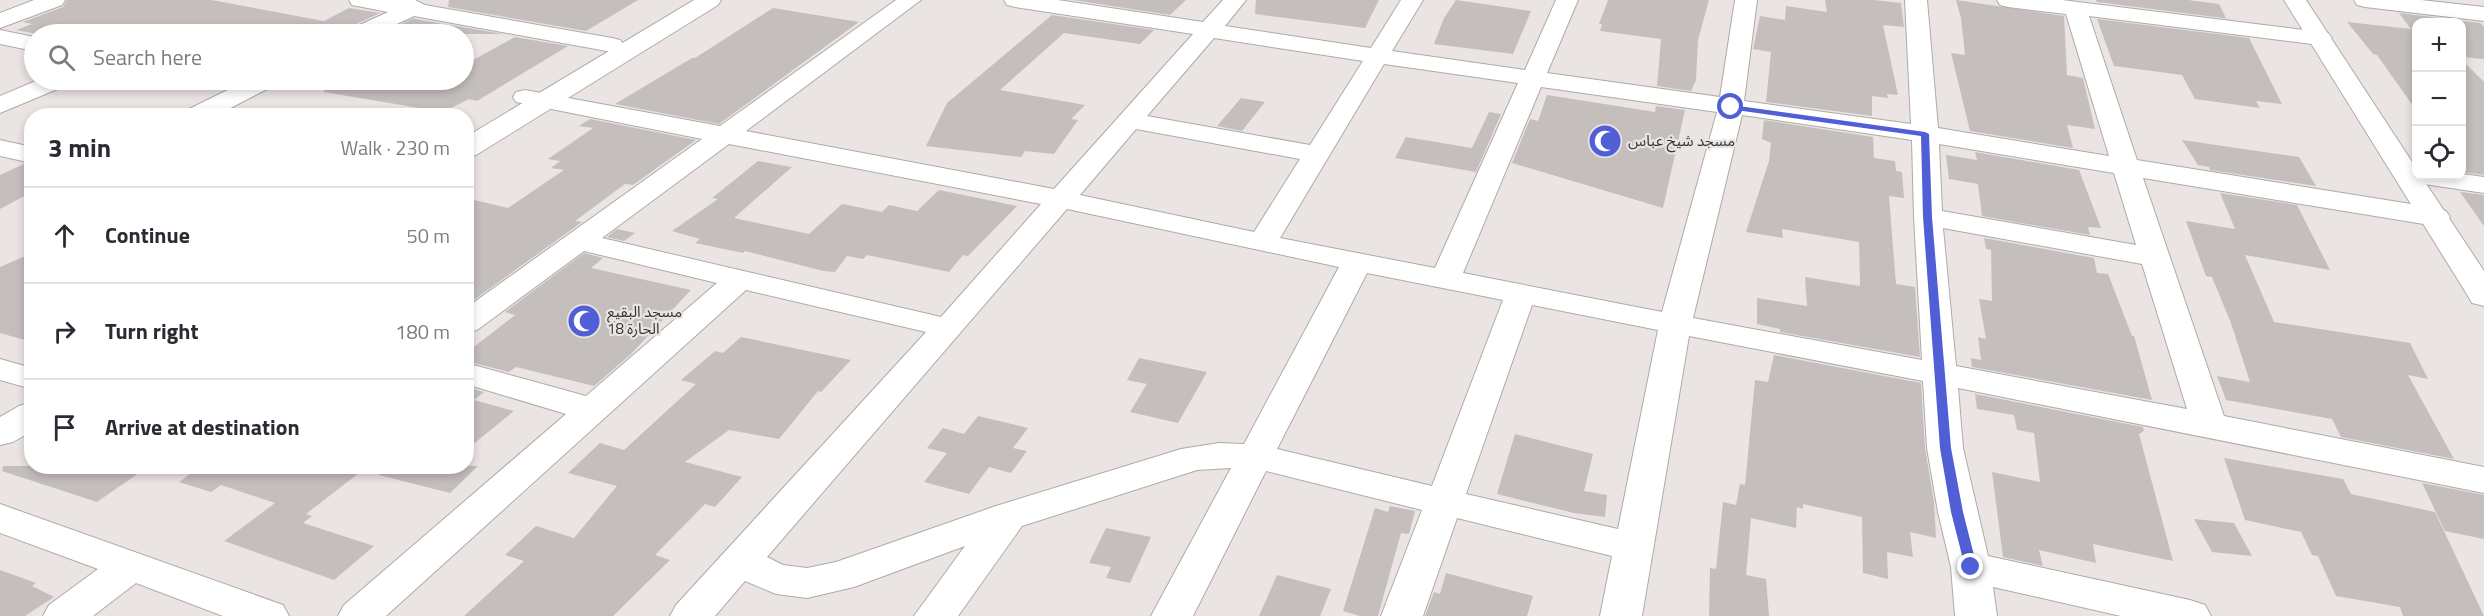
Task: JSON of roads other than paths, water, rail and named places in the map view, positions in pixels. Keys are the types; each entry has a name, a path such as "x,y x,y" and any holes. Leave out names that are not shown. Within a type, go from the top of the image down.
{"main road":[{"path":"474,142 612,45 689,0"},
{"path":"474,128 535,99 710,0"},
{"path":"2295,0 2412,171"},
{"path":"2418,180 2436,217 2484,296"},
{"path":"0,410 24,396"},
{"path":"0,433 24,419"}],"street":[{"path":"0,21 54,0"},
{"path":"360,0 420,4 612,45"},
{"path":"474,317 910,0"},
{"path":"1015,0 1062,3 1208,30 1378,56 1925,134 2436,217"},
{"path":"691,616 742,562 1235,0"},
{"path":"1262,243 1412,0"},
{"path":"1445,279 1567,0"},
{"path":"1622,616 1675,324 1731,107 1746,0"},
{"path":"1916,0 1928,217 1945,448 1957,512 1971,567 1976,616"},
{"path":"2008,0 2320,38"},
{"path":"2365,0 2484,14"},
{"path":"2477,0 2484,8"},
{"path":"379,24 420,4"},
{"path":"2075,8 2209,424"},
{"path":"0,36 24,42"},
{"path":"0,105 35,90"},
{"path":"210,108 245,90"},
{"path":"535,99 1060,199 1357,262 2209,424 2484,480"},
{"path":"1129,120 1317,154"},
{"path":"0,148 24,153"},
{"path":"2450,180 2484,185"},
{"path":"1928,217 2154,257"},
{"path":"578,242 948,328"},
{"path":"1172,616 1357,262"},
{"path":"359,616 739,280"},
{"path":"1402,616 1521,294"},
{"path":"0,369 24,376"},
{"path":"474,375 593,410"},
{"path":"742,562 776,579 807,583 840,576 1009,516 1194,458 1219,455 1257,457 1634,547"},
{"path":"935,616 1009,516"},
{"path":"0,518 268,616"},
{"path":"64,616 130,567"},
{"path":"1971,567 2190,616"}],"place":[{"name":"مسجد شيخ عباس","path":"1605,141"},
{"name":"مسجد البقيع الحارة 18","path":"584,321"}]}
